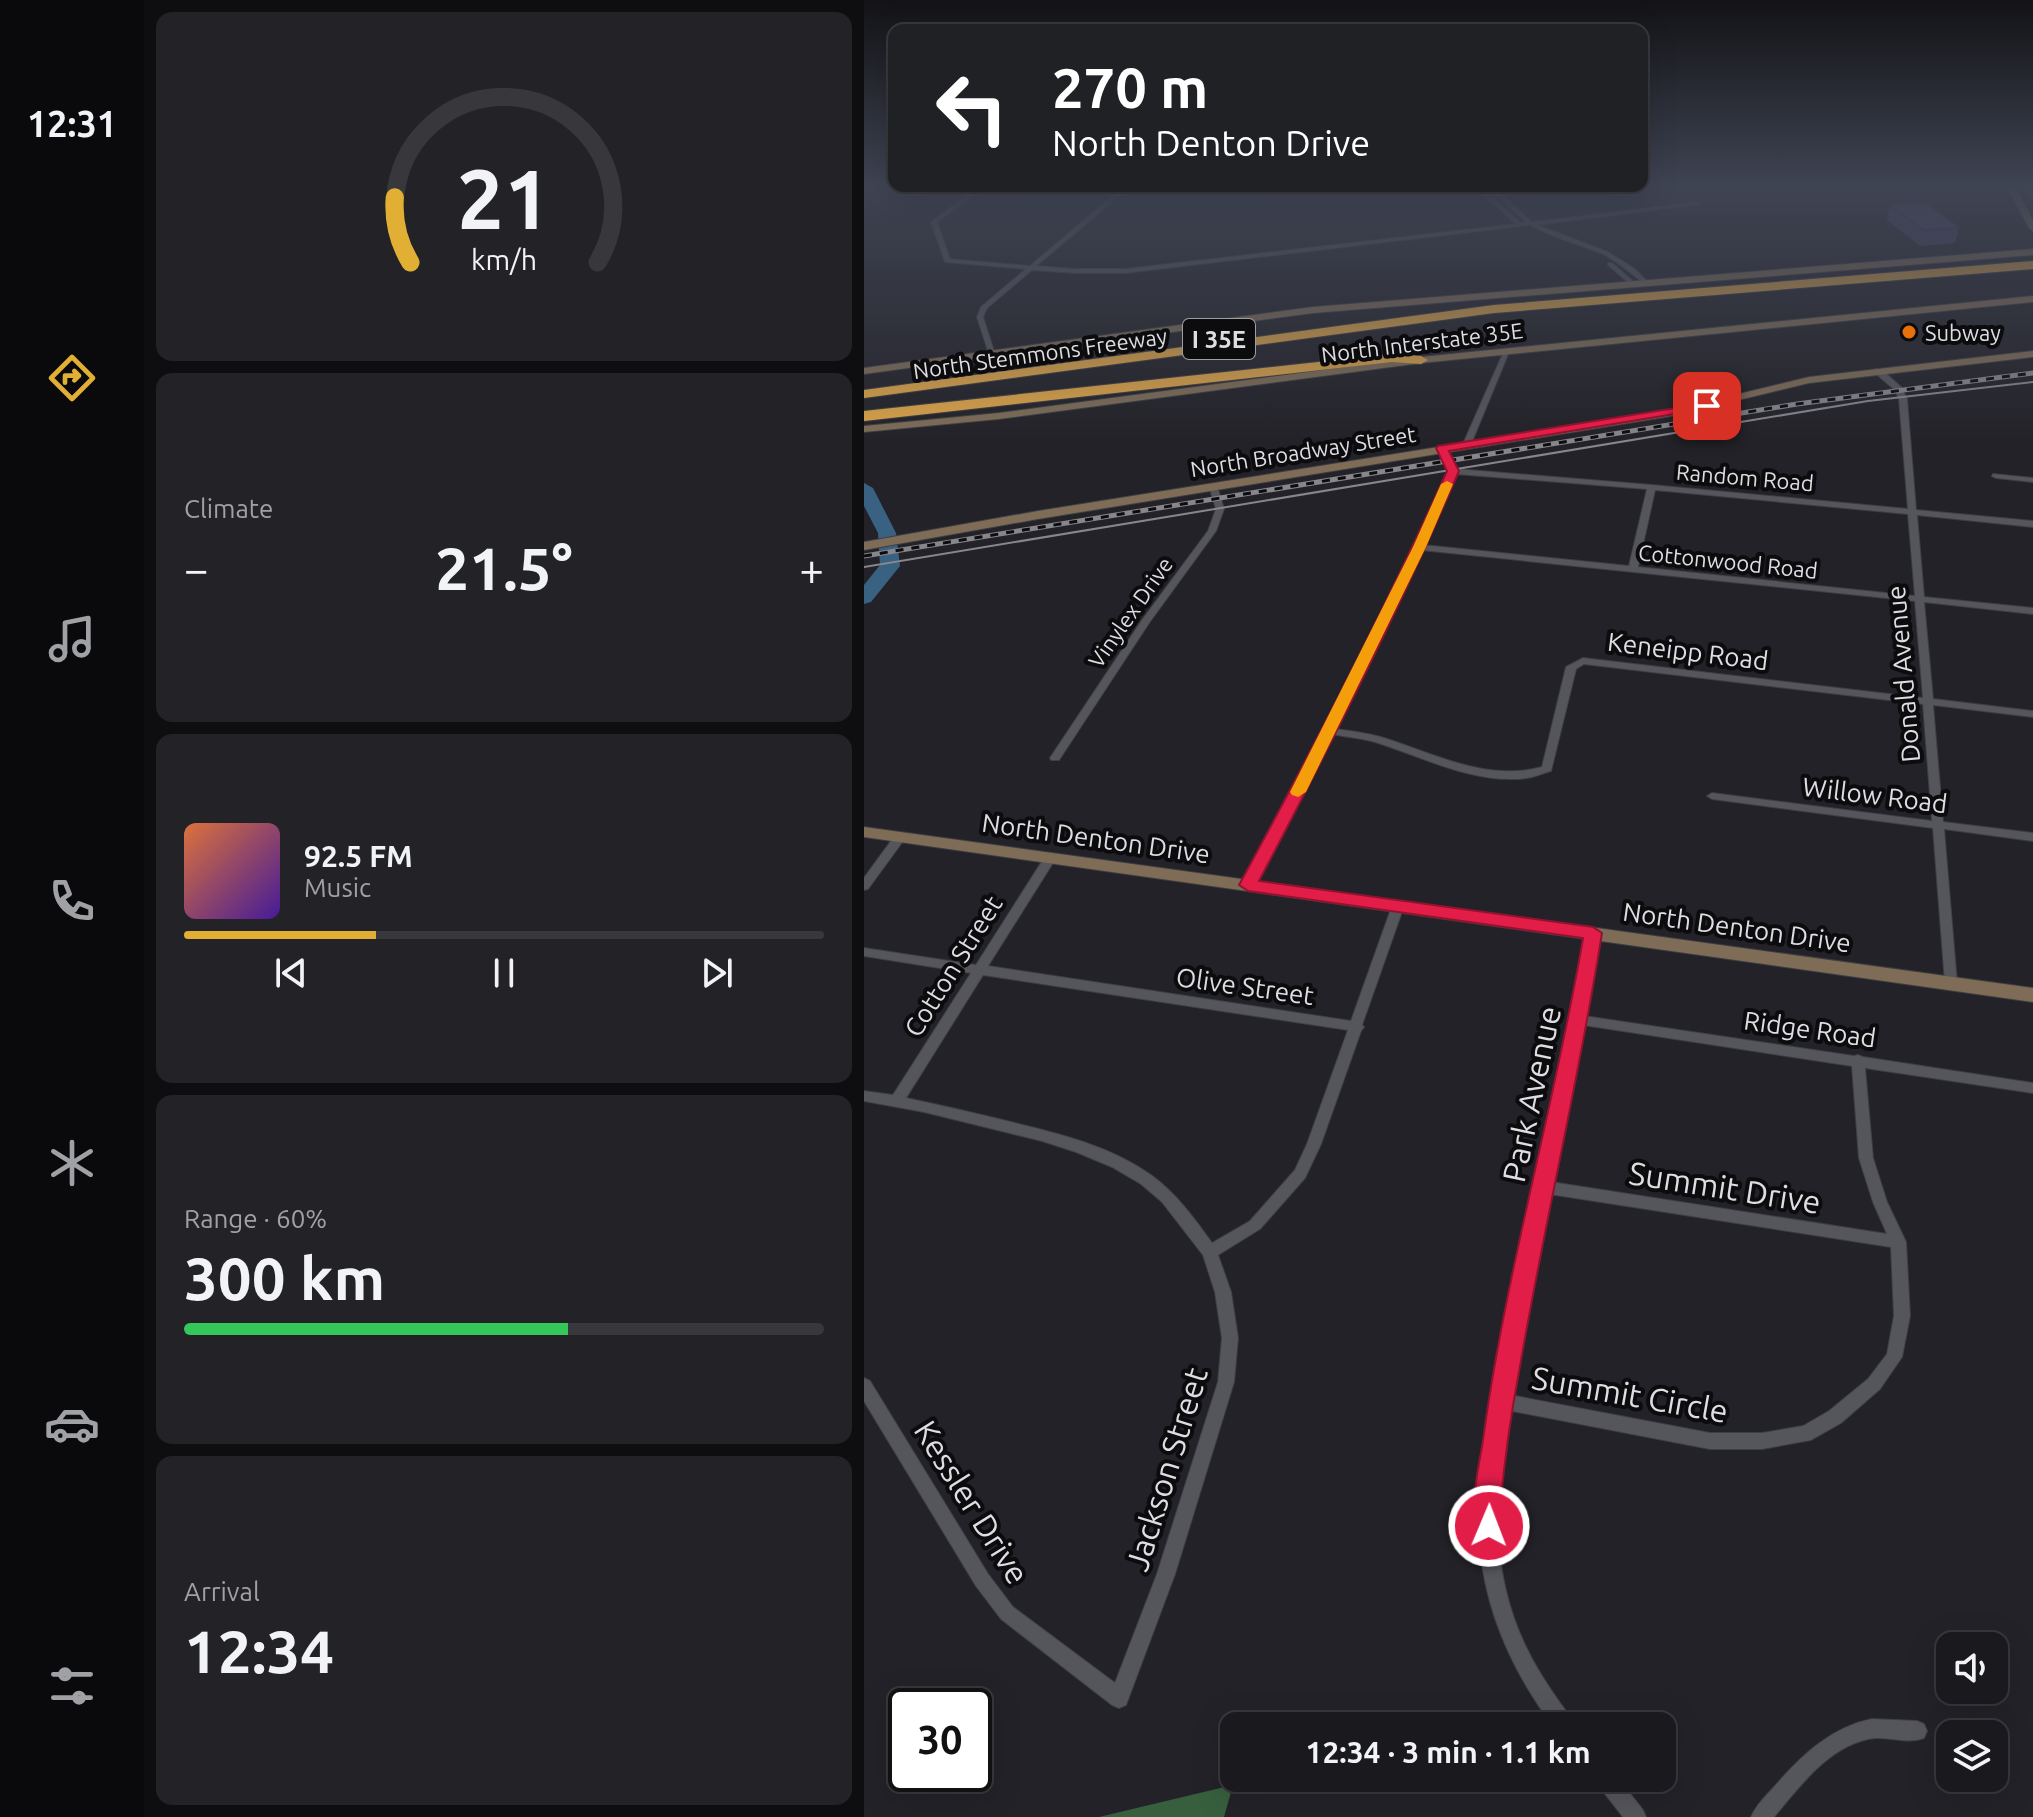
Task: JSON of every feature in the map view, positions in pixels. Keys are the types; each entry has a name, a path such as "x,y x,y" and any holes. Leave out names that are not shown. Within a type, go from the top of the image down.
{"highway":[{"path":"1762,272 1767,272"},
{"name":"North Stemmons Freeway","path":"864,397 953,380 1264,333 1679,287 1886,272"},
{"path":"953,380 1494,309 1910,272"},
{"name":"North Stemmons Freeway","path":"864,387 953,380 1938,272"},
{"path":"1264,333 1487,296"},
{"path":"864,416 1392,358 1421,360"}],"main road":[{"name":"North Interstate 35E","path":"864,371 991,351 1313,310 1762,272"},
{"name":"North Interstate 35E","path":"864,429 999,416 1421,360 2033,299"},
{"name":"North Broadway Street","path":"864,546 1442,448 1677,412 1809,380 2033,354"},
{"name":"North Denton Drive","path":"864,832 2033,995"}],"street":[{"path":"991,351 981,312 1027,272"},
{"path":"1622,272 1632,283"},
{"path":"1634,272 1645,282"},
{"path":"1467,444 1506,352"},
{"name":"Donald Avenue","path":"1878,371 1898,389 1903,399 1951,983"},
{"path":"1248,885 1330,731 1453,471 1442,448"},
{"name":"Random Road","path":"1453,471 2033,524"},
{"path":"1996,476 2033,480"},
{"name":"Vinylex Drive","path":"1055,758 1145,622 1212,531 1220,509 1213,486"},
{"path":"1633,570 1652,487"},
{"name":"Cottonwood Road","path":"1419,547 2033,611"},
{"name":"Keneipp Road","path":"1330,731 1377,739 1448,765 1527,777 1547,769 1571,667 1583,661 2033,714"},
{"name":"Willow Road","path":"1712,796 2033,837"},
{"path":"864,886 900,837"},
{"name":"Cotton Street","path":"897,1100 1050,858"},
{"path":"1210,1252 1255,1225 1300,1174 1357,1027 1398,906"},
{"name":"Park Avenue","path":"1554,1712 1544,1700 1507,1629 1492,1572 1488,1502 1501,1401 1579,1020 1593,933"},
{"name":"Olive Street","path":"864,952 1357,1027"},
{"name":"Ridge Road","path":"1579,1020 2033,1088"},
{"name":"Summit Circle","path":"1501,1401 1710,1441 1762,1441 1805,1434 1835,1417 1874,1384 1894,1357 1902,1316 1898,1242 1880,1202 1866,1158 1858,1060"},
{"name":"Jackson Street","path":"864,1096 897,1100 1056,1139 1094,1152 1137,1173 1176,1206 1210,1252 1223,1292 1230,1338 1226,1382 1166,1574 1119,1698"},
{"name":"Summit Drive","path":"1543,1187 1898,1242"},
{"name":"Kessler Drive","path":"864,1386 982,1580 1007,1613 1119,1698"},
{"path":"1761,1817 1812,1760 1837,1741 1868,1729 1917,1731"},
{"path":"1616,1792 1636,1817"}],"green space":[{"path":"1220,1788 1220,1792 1231,1792 1224,1817 1099,1817"}],"waterway":[{"path":"864,488 887,533 890,566 864,598"}],"tram line":[{"path":"864,567 1868,401 2033,382"}],"railway":[{"path":"864,556 1797,404 2033,373"}],"slow traffic":[{"path":"1298,792 1447,484"}],"place":[{"name":"Subway","path":"1909,332"}],"route":[{"path":"1489,1526 1488,1502 1501,1401 1523,1280 1579,1020 1593,933 1248,885 1330,731 1453,471 1442,448 1707,406"}]}
